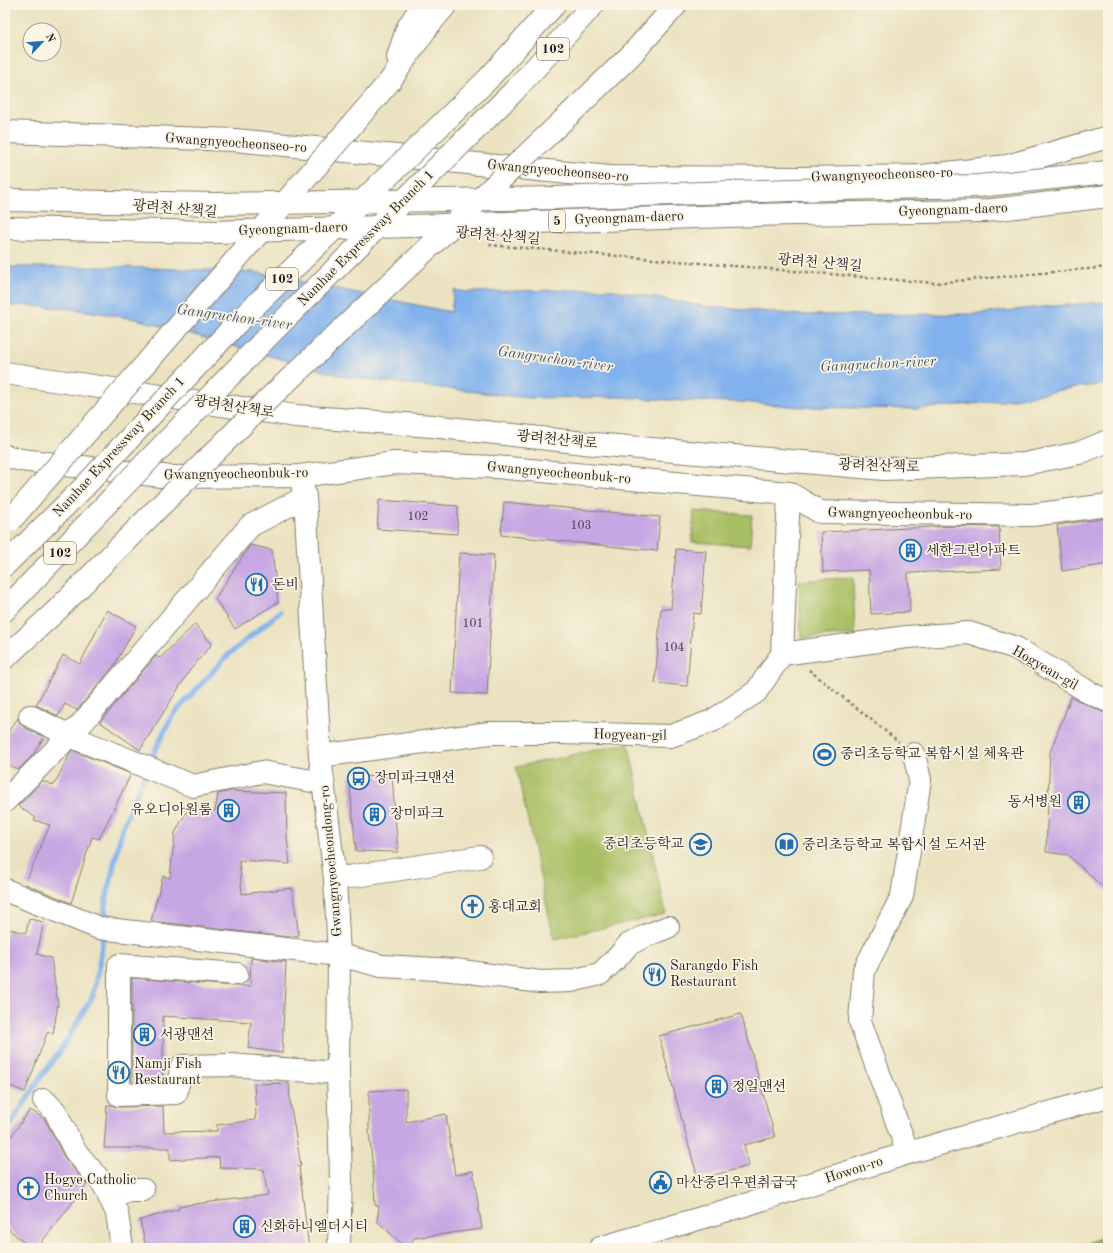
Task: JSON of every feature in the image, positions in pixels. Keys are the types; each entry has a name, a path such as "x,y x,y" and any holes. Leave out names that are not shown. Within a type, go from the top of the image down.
{"main road":[{"path":"390,81 407,30 422,5"},
{"path":"8,522 390,81 428,26 446,5"},
{"name":"Namhae Expressway Branch 1","path":"5,565 84,487 236,324 488,79 554,5"},
{"name":"Namhae Expressway Branch 1","path":"5,610 274,330 513,92 593,5"},
{"path":"5,658 62,605 261,406 631,55 676,5"},
{"path":"631,55 693,5"},
{"name":"Gwangnyeocheonseo-ro","path":"5,132 235,140 609,177 803,178 922,176 1007,166 1108,137"},
{"name":"Gyeongnam-daero","path":"5,200 216,204 555,198 792,190 979,186 1108,172"},
{"name":"Gyeongnam-daero","path":"5,228 216,232 784,214 984,211 1108,196"},
{"name":"광려천산책로","path":"5,373 296,416 432,426 594,444 884,469 1024,464 1080,453 1108,441"},
{"name":"Gwangnyeocheonbuk-ro","path":"5,456 21,460 171,477 300,476 395,463 496,467 788,493 820,512 1032,515 1108,505"},
{"name":"Gwangnyeocheondong-ro","path":"300,476 305,498 320,756 335,879 339,955 338,1074 341,1178 338,1248"},
{"path":"785,654 788,493"},
{"path":"5,801 83,722 250,526 305,498"},
{"name":"Hogyean-gil","path":"320,756 490,733 671,736 712,721 756,692 785,654 907,637 969,633 1016,648 1090,694 1108,701"},
{"path":"30,716 70,736 193,786 262,772 323,783"},
{"path":"908,1153 860,1021 864,970 902,896 920,780 914,754"},
{"path":"335,879 480,857"},
{"path":"5,890 99,928 339,955 382,966 455,970 540,982 571,981 600,974 628,945 645,936 668,927"},
{"path":"237,974 119,965 118,1095 176,1093 182,1066 230,1065 338,1074"},
{"name":"Howon-ro","path":"600,1248 748,1204 908,1153 1108,1096"},
{"path":"44,1100 55,1111 75,1151 104,1185 117,1213 122,1248"},
{"path":"109,1197 129,1190 143,1190"}],"path":[{"name":"광려천 산책길","path":"481,245 934,283 1108,268"},
{"path":"785,654 914,754"}],"green space":[{"path":"694,511 752,515 750,546 692,542"},
{"path":"853,577 855,634 801,638 799,581"},
{"path":"628,743 666,914 554,939 516,767"},
{"path":"1108,1235 1108,1248 1074,1248"}],"water":[{"name":"Gangruchon-river","path":"5,267 124,267 255,272 451,312 454,290 468,292 608,289 703,306 803,315 978,314 1108,302 1108,384 1077,387 1003,401 918,409 803,407 740,402 686,401 618,397 528,398 346,377 136,319 80,310 24,305 5,307"}],"building":[{"path":"379,500 458,506 457,534 377,529"},
{"path":"504,502 660,517 657,551 501,535"},
{"path":"1108,518 1108,564 1062,571 1057,525"},
{"name":"세한그린아파트","path":"955,526 999,527 1001,569 908,573 910,612 871,614 869,570 823,572 821,532"},
{"path":"250,545 272,550 278,602 235,629 215,599"},
{"path":"676,549 706,551 701,614 693,613 687,686 655,683 661,608 671,609"},
{"path":"459,553 494,555 487,695 452,693"},
{"path":"107,610 136,626 114,666 77,710 65,704 58,716 36,705 63,655 80,664"},
{"path":"195,624 212,644 190,670 140,750 100,722 153,659 156,656 160,658"},
{"name":"동서병원","path":"1071,697 1108,713 1108,892 1068,855 1046,852 1050,752"},
{"path":"18,718 24,727 44,737 32,756 18,770 5,763 5,737"},
{"path":"72,750 131,774 99,839 92,837 71,903 25,884 50,825 34,820 36,818 18,806 42,781 54,785"},
{"name":"장미파크","path":"392,776 398,852 356,851 349,777"},
{"path":"231,791 286,793 287,838 290,864 239,860 242,894 292,888 299,935 287,937 151,921 163,876 170,878 175,833 189,807 215,811 218,794"},
{"path":"29,919 44,922 37,954 51,958 58,1004 53,1034 48,1031 25,1092 5,1084 5,940 8,929 26,933"},
{"name":"서광맨션","path":"251,958 286,962 282,1053 248,1048 251,1022 163,1016 163,1081 132,1081 132,978 250,986"},
{"name":"정일맨션","path":"741,1014 775,1137 744,1145 749,1166 698,1179 659,1036"},
{"path":"289,1083 290,1102 301,1166 299,1166 309,1248 146,1248 140,1220 179,1209 179,1206 268,1195 263,1169 220,1168 219,1157 170,1160 170,1148 104,1148 107,1105 119,1107 163,1106 164,1132 217,1131 217,1125 255,1120 254,1084"},
{"path":"406,1089 406,1122 446,1114 455,1175 473,1171 482,1229 414,1238 409,1248 406,1248 377,1221 379,1207 375,1205 369,1132 369,1091"},
{"path":"30,1110 45,1119 64,1157 87,1184 37,1248 30,1248 5,1226 5,1145"}],"waterway":[{"path":"149,763 172,716 228,655 280,612"},
{"path":"104,923 106,900 122,829 146,771"},
{"path":"5,1133 43,1074 61,1050 93,996 101,953 103,932"}],"place":[{"name":"세한그린아파트","path":"911,551"},
{"name":"돈비","path":"256,585"},
{"name":"중리초등학교 복합시설 체육관","path":"824,754"},
{"name":"장미파크맨션","path":"359,778"},
{"name":"동서병원","path":"1078,802"},
{"name":"유오디아원룸","path":"228,810"},
{"name":"장미파크","path":"374,814"},
{"name":"중리초등학교","path":"700,844"},
{"name":"중리초등학교 복합시설 도서관","path":"787,845"},
{"name":"홍대교회","path":"473,907"},
{"name":"Sarangdo Fish Restaurant","path":"654,974"},
{"name":"서광맨션","path":"144,1035"},
{"name":"Namji Fish Restaurant","path":"119,1072"},
{"name":"정일맨션","path":"717,1087"},
{"name":"마산중리우편취급국","path":"660,1183"},
{"name":"Hogye Catholic Church","path":"29,1188"},
{"name":"신화하니엘더시티","path":"244,1227"}]}
